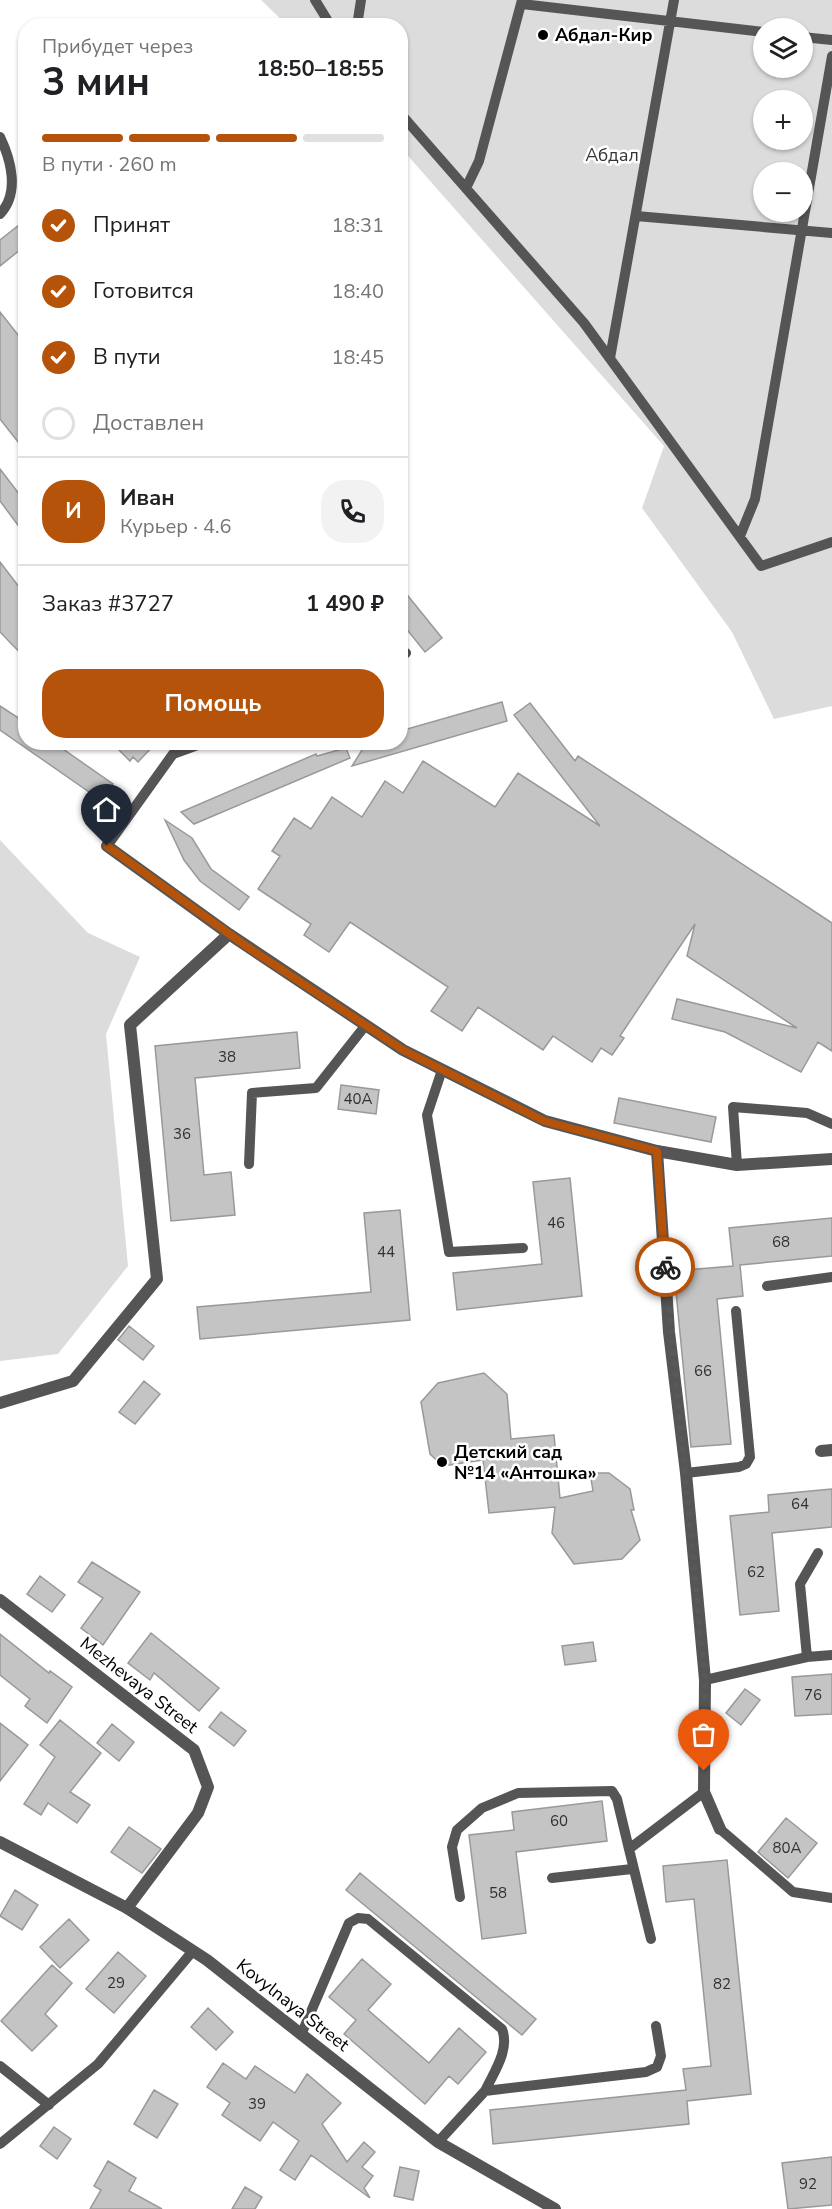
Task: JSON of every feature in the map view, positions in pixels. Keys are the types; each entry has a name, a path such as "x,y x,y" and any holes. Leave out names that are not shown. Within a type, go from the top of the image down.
{"street":[{"path":"107,846 365,1026 442,1070 544,1121 657,1151 737,1165 832,1159"},
{"path":"0,1404 74,1381 157,1279 130,1025 230,934"},
{"path":"657,1151 669,1332 686,1473 705,1680 704,1792 720,1828"},
{"name":"Mezhevaya Street","path":"0,1600 194,1750 208,1786 198,1813 127,1908"},
{"name":"Kovylnaya Street","path":"0,1842 127,1908 207,1960 438,2142 555,2209"}],"lane":[{"path":"315,0 326,18"},
{"path":"358,18 361,0"},
{"path":"610,358 675,0"},
{"path":"466,188 479,161 522,2 753,31"},
{"path":"813,38 832,40"},
{"path":"740,536 755,499 832,56"},
{"path":"408,122 584,323 761,566 832,542"},
{"path":"0,137 12,179 11,194 6,207 0,214"},
{"path":"636,216 832,233"},
{"path":"107,846 173,754 184,750"},
{"path":"249,1164 252,1093 316,1088 365,1026"},
{"path":"442,1070 427,1115 449,1252 523,1248"},
{"path":"737,1165 733,1107 807,1113 832,1124"},
{"path":"767,1286 832,1277"},
{"path":"686,1473 739,1467 746,1464 750,1457 736,1311"},
{"path":"807,1657 800,1584 818,1552"},
{"path":"705,1680 807,1657 832,1655"},
{"path":"460,1898 452,1847 458,1830 482,1808 518,1793 612,1791 617,1799 632,1869 648,1917 651,1939"},
{"path":"629,1849 704,1792"},
{"path":"720,1828 793,1892 832,1898"},
{"path":"552,1878 632,1869"},
{"path":"301,2035 349,1923 358,1918 368,1920 501,2029 506,2039 504,2050 486,2091 438,2142"},
{"path":"0,2144 98,2064 192,1952"},
{"path":"486,2091 646,2072 657,2067 661,2056 656,2026"},
{"path":"0,2066 49,2105"}],"green space":[{"name":"Абдал","path":"261,0 832,0 832,706 774,719 732,632 642,508 664,446 408,156 408,18 280,18"},
{"path":"0,840 88,933 140,957 106,1034 128,1266 58,1354 0,1361"}],"building":[{"path":"18,226 18,251 0,266 0,240"},
{"path":"0,312 18,335 18,442 0,419"},
{"path":"0,469 18,493 18,525 0,501"},
{"path":"0,562 18,586 18,651 0,632"},
{"path":"408,596 442,638 425,652 408,631"},
{"path":"502,702 507,721 408,750 408,729"},
{"path":"530,703 575,761 578,756 832,923 832,1051 818,1042 801,1072 725,1032 672,1019 677,999 797,1028 687,956 695,924 620,1036 624,1038 612,1055 601,1048 592,1062 553,1036 543,1050 478,1007 462,1031 431,1011 448,987 350,922 329,952 304,935 311,924 258,889 280,856 272,851 294,818 311,829 332,797 362,817 385,781 403,793 423,761 495,807 518,773 600,826 514,715"},
{"path":"0,706 18,718 18,743 0,730"},
{"path":"29,750 64,750 113,784 102,801"},
{"path":"119,750 149,750 138,762 133,757 130,761"},
{"path":"347,750 350,758 194,824 181,812 316,754 317,756"},
{"path":"362,750 407,750 352,766"},
{"path":"165,820 192,838 211,869 249,897 239,910 200,881 184,860"},
{"path":"297,1032 300,1068 195,1078 204,1175 231,1172 235,1215 171,1221 155,1046"},
{"path":"341,1085 379,1090 376,1114 338,1109"},
{"path":"619,1098 716,1117 711,1142 614,1123"},
{"path":"570,1178 582,1296 457,1310 453,1273 542,1264 533,1182"},
{"path":"400,1210 410,1320 200,1339 197,1307 371,1292 364,1213"},
{"path":"832,1218 832,1256 740,1265 743,1296 717,1299 731,1444 691,1447 674,1271 733,1266 729,1228"},
{"path":"129,1326 154,1346 143,1360 118,1340"},
{"path":"484,1373 507,1394 511,1439 554,1435 560,1498 593,1491 590,1473 609,1473 630,1489 634,1510 631,1510 640,1540 622,1559 574,1564 552,1533 555,1507 489,1513 483,1460 443,1466 430,1454 421,1402 438,1383"},
{"path":"144,1381 160,1394 135,1424 119,1412"},
{"path":"832,1489 832,1527 772,1533 779,1611 740,1615 730,1516 769,1512 768,1495"},
{"path":"92,1562 140,1592 103,1645 81,1628 103,1598 78,1582"},
{"path":"40,1576 65,1595 52,1612 27,1594"},
{"path":"151,1633 219,1688 199,1711 154,1673 150,1680 128,1663"},
{"path":"0,1634 49,1673 50,1671 72,1687 47,1723 25,1706 30,1699 0,1675"},
{"path":"593,1642 596,1661 565,1665 562,1646"},
{"path":"832,1674 832,1714 795,1716 792,1677"},
{"path":"745,1689 760,1700 741,1725 726,1713"},
{"path":"221,1712 246,1731 234,1746 209,1727"},
{"path":"60,1720 101,1753 70,1792 90,1805 77,1823 48,1803 41,1815 24,1804 55,1757 40,1745"},
{"path":"0,1723 28,1745 0,1781"},
{"path":"112,1724 134,1742 119,1761 97,1743"},
{"path":"602,1801 607,1841 516,1852 526,1933 482,1939 469,1835 514,1830 512,1812"},
{"path":"786,1818 817,1843 788,1878 758,1852"},
{"path":"129,1827 161,1849 142,1873 111,1852"},
{"path":"727,1860 751,2094 687,2101 689,2124 493,2144 490,2110 686,2090 683,2069 711,2066 694,1899 666,1902 663,1866"},
{"path":"360,1873 536,2019 522,2035 346,1890"},
{"path":"15,1890 38,1905 22,1930 0,1916"},
{"path":"69,1919 89,1940 60,1968 40,1947"},
{"path":"118,1952 146,1976 114,2013 86,1989"},
{"path":"362,1959 391,1984 368,2010 429,2063 459,2028 486,2052 458,2084 449,2076 425,2104 344,2034 356,2020 329,1997"},
{"path":"52,1965 72,1983 45,2014 57,2026 32,2051 1,2021"},
{"path":"208,2008 233,2032 216,2050 191,2027"},
{"path":"223,2063 246,2079 255,2066 295,2093 307,2074 341,2103 322,2124 347,2162 364,2142 375,2152 362,2167 373,2176 364,2188 370,2198 311,2155 295,2180 280,2170 299,2141 273,2122 260,2141 222,2115 230,2103 207,2087"},
{"path":"154,2090 178,2104 157,2138 134,2124"},
{"path":"54,2127 71,2139 57,2159 40,2146"},
{"path":"832,2157 832,2205 788,2209 782,2163"},
{"path":"108,2161 136,2178 129,2191 162,2209 90,2209 101,2190 94,2186"},
{"path":"400,2167 419,2171 413,2200 394,2196"},
{"path":"245,2187 262,2197 255,2209 232,2209"}],"way so far":[{"path":"665,1267 669,1332 686,1473 705,1680 704,1771"}],"place":[{"name":"Абдал-Кир","path":"543,35"},
{"name":"Детский сад №14 «Антошка»","path":"442,1462"}],"route":[{"path":"107,846 246,946 403,1050 544,1121 657,1151 665,1267"}]}
